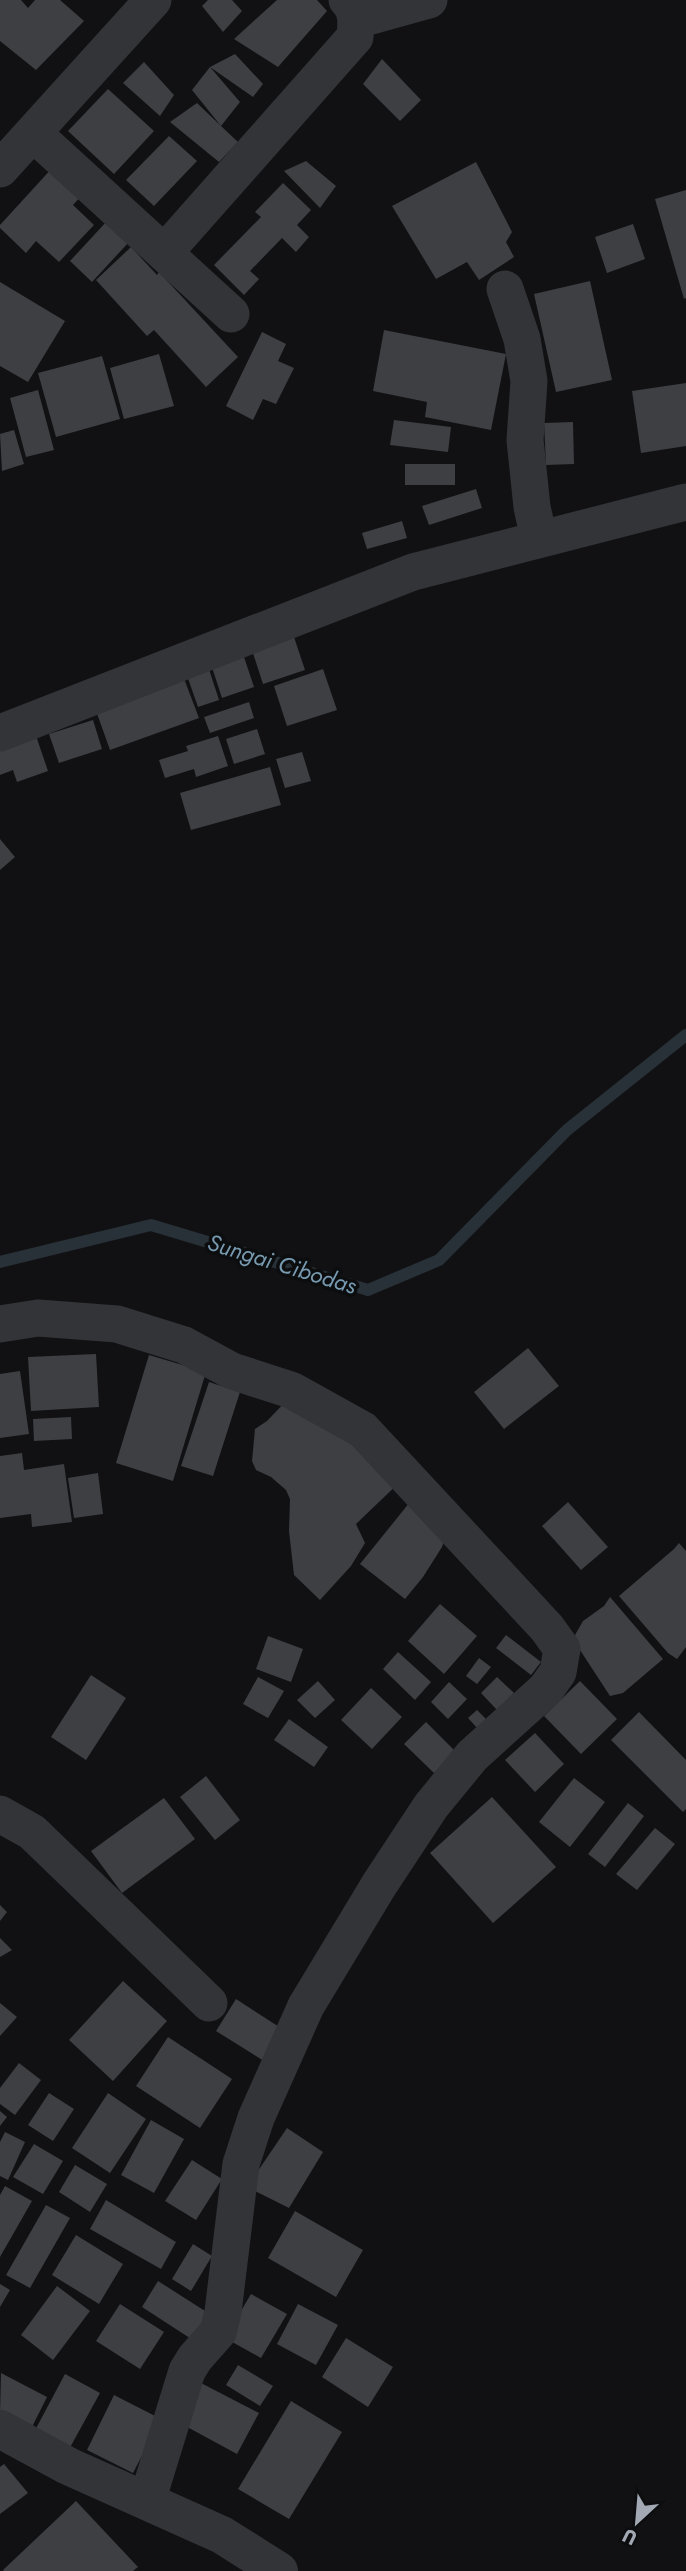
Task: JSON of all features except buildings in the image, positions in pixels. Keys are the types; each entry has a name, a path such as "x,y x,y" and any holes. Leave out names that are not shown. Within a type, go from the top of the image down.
{"street":[{"path":"0,169 153,0"},
{"path":"164,253 355,37 352,10 429,0"},
{"path":"33,133 231,314"},
{"path":"505,289 522,339 529,381 525,440 532,507 539,539"},
{"path":"0,733 413,572 686,502"},
{"path":"0,1324 38,1318 117,1324 184,1345 232,1371 291,1390 363,1430 547,1628 562,1650 558,1672 546,1689 472,1756 431,1806 379,1885 306,2006 256,2118 241,2164 223,2312 218,2332 187,2371 147,2501"},
{"path":"0,1814 32,1832 209,2003"},
{"path":"0,2429 68,2466 222,2535 279,2571"}],"waterway":[{"name":"Sungai Cibodas","path":"0,1262 151,1225 368,1290 439,1260 567,1130 686,1035"}]}
